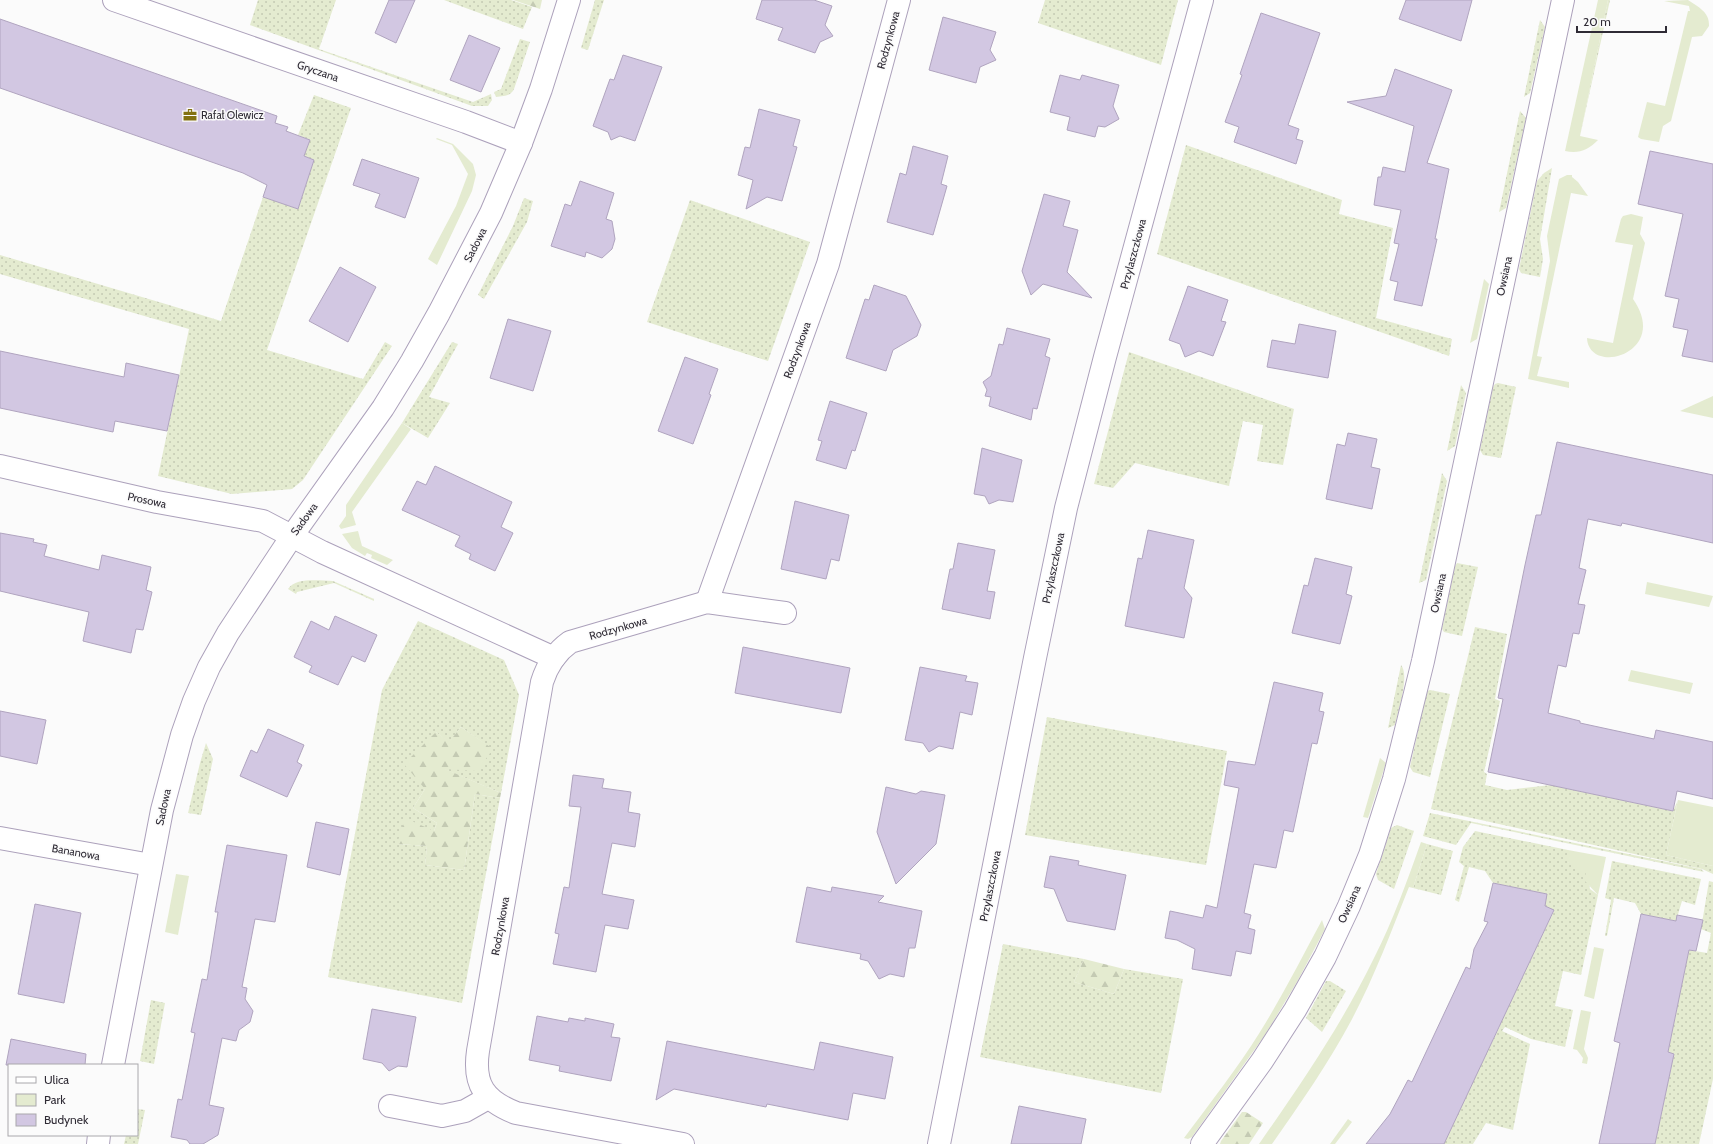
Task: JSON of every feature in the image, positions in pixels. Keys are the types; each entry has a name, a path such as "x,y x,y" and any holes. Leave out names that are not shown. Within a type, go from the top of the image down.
{"street":[{"name":"Gryczana","path":"114,0 466,122 521,143"},
{"name":"Sadowa","path":"113,1064 166,789 194,701 209,667 228,633 292,536 354,451 412,361 464,267 491,213 521,143 541,89 569,0"},
{"name":"Rodzynkowa","path":"488,1098 479,1080 477,1060 478,1051 542,682 546,670 562,648 570,642 707,602 828,264 899,0"},
{"name":"Przylaszczkowa","path":"939,1144 1066,508 1107,349 1202,0"},
{"name":"Owsiana","path":"1202,1144 1262,1061 1295,1010 1325,957 1349,906 1370,855 1394,779 1423,661 1563,0"},
{"name":"Prosowa","path":"0,466 157,502 263,521 322,552 554,658"},
{"path":"707,602 785,613"},
{"name":"Bananowa","path":"0,838 151,865"},
{"path":"390,1106 442,1116 465,1111 488,1098 501,1107 516,1113 683,1144"}],"green space":[{"path":"258,0 336,0 319,49 473,102 491,94 492,100 488,106 472,106 250,25"},
{"path":"444,0 511,0 532,7 523,29"},
{"path":"513,0 542,0 540,9"},
{"path":"595,0 604,0 588,50 581,48"},
{"path":"1045,0 1178,0 1161,65 1038,23"},
{"path":"1598,0 1608,0 1580,136 1598,140 1583,150 1575,152 1565,151"},
{"path":"1608,0 1610,0 1580,136"},
{"path":"1688,0 1705,13 1708,17 1709,26 1702,36 1692,37 1671,121 1663,126 1659,142 1641,139 1638,137 1647,102 1665,106 1688,11 1690,11 1689,6 1664,1"},
{"path":"1540,20 1545,27 1530,93 1524,97"},
{"path":"520,39 530,42 514,89 508,95 496,97 494,92 501,89"},
{"path":"314,95 351,108 267,350 363,379 385,342 392,346 303,480 292,489 232,494 158,476 189,329 0,274 0,255 221,321 263,197 298,209 314,160 304,156 310,140 298,135"},
{"path":"1520,111 1526,118 1506,208 1499,212"},
{"path":"437,138 453,144 473,164 476,175 472,191 437,265 428,259 456,206 468,174 452,145 436,139"},
{"path":"1186,145 1342,200 1339,214 1393,228 1376,318 1452,339 1449,356 1157,254"},
{"path":"1552,168 1540,239 1543,259 1540,277 1521,273 1519,269 1537,181 1544,173"},
{"path":"1567,175 1572,175 1572,177 1578,182 1588,196 1571,193 1537,356 1542,357 1537,376 1569,382 1569,388 1528,379 1550,261 1547,236 1559,179"},
{"path":"524,198 533,201 527,222 484,299 478,295 513,226"},
{"path":"690,200 810,242 768,361 647,322"},
{"path":"1631,214 1643,217 1640,234 1645,243 1633,299 1642,318 1642,333 1636,345 1625,353 1612,357 1600,356 1591,350 1587,338 1613,343 1633,245 1615,242 1621,219 1623,216"},
{"path":"1484,279 1489,284 1477,339 1470,343"},
{"path":"452,342 458,344 429,397 450,403 428,438 402,423"},
{"path":"1129,352 1294,409 1283,465 1257,461 1263,425 1243,421 1229,486 1135,463 1113,488 1094,484"},
{"path":"1498,383 1516,387 1501,458 1483,455 1480,450 1493,387"},
{"path":"1461,385 1466,393 1455,446 1447,451"},
{"path":"1713,396 1713,418 1680,411"},
{"path":"402,423 411,429 352,512 356,525 341,529 339,526 346,516 346,505"},
{"path":"1442,473 1447,481 1426,580 1419,583"},
{"path":"358,531 362,546 393,560 387,565 371,558 372,555 367,553 365,556 352,548 342,534"},
{"path":"1457,563 1478,567 1462,636 1444,632 1442,629 1455,566"},
{"path":"302,581 333,581 374,599 374,601 334,583 297,592 296,594 288,589 292,585"},
{"path":"1647,582 1713,596 1709,607 1645,594"},
{"path":"418,621 504,660 519,695 501,793 444,769 492,749 461,727 449,743 436,732 425,789 413,808 437,823 434,831 397,844 427,846 425,865 464,870 475,794 500,798 462,1003 328,977 382,690"},
{"path":"1475,627 1507,634 1495,699 1500,701 1484,772 1487,774 1485,785 1507,790 1551,785 1553,779 1564,788 1673,811 1678,800 1666,855 1713,866 1713,874 1702,869 1431,809"},
{"path":"1401,665 1403,670 1404,685 1395,725 1388,728"},
{"path":"1631,670 1693,683 1690,694 1628,681"},
{"path":"1430,690 1450,694 1430,777 1413,772 1410,767 1427,691"},
{"path":"1047,717 1227,751 1206,865 1025,835"},
{"path":"461,727 493,749 477,771 445,769 501,793 500,798 475,794 464,870 425,865 427,846 397,844 405,818 434,831 437,823 413,808 425,789 404,764 436,732 449,742"},
{"path":"206,743 213,759 201,815 188,813 200,763"},
{"path":"1380,758 1386,763 1368,818 1363,817"},
{"path":"1678,800 1713,807 1713,866 1666,855"},
{"path":"1430,813 1701,869 1704,872 1471,823 1456,845 1423,836"},
{"path":"1397,825 1414,831 1394,889 1378,880 1376,874 1391,828"},
{"path":"1475,831 1568,850 1568,862 1586,870 1590,889 1598,895 1581,975 1563,971 1555,1006 1573,1010 1565,1047 1531,1039 1505,1027 1502,1031 1530,1044 1513,1130 1486,1123 1473,1144 1442,1144 1554,911 1545,906 1547,894 1493,883 1485,871 1469,867 1459,902 1455,900 1464,866 1459,862 1463,847"},
{"path":"1421,842 1427,844 1413,888 1409,887 1375,972 1351,1021 1323,1068 1272,1144 1259,1144 1335,1030 1362,982 1394,915"},
{"path":"1427,844 1453,851 1441,895 1413,888"},
{"path":"1568,850 1606,857 1598,895 1585,881 1586,870 1582,872 1568,862"},
{"path":"1612,861 1701,879 1695,905 1682,901 1676,921 1641,914 1635,903 1614,898 1607,936 1605,936 1611,900 1605,898"},
{"path":"176,874 189,876 178,935 165,932"},
{"path":"1709,881 1713,882 1713,1079 1699,1144 1655,1144 1674,1054 1668,1052 1689,950 1707,953 1711,933 1701,929"},
{"path":"1322,920 1325,929 1297,982 1265,1035 1192,1137 1188,1139 1184,1138 1233,1073 1260,1032"},
{"path":"1003,944 1084,959 1074,982 1114,994 1124,969 1183,979 1161,1093 980,1057"},
{"path":"1594,947 1604,949 1594,999 1584,996"},
{"path":"1084,959 1124,969 1114,994 1074,982"},
{"path":"1326,981 1330,981 1346,991 1322,1032 1306,1018"},
{"path":"151,1000 165,1003 154,1064 140,1061"},
{"path":"1581,1010 1591,1012 1584,1049 1588,1058 1587,1064 1582,1063 1583,1058 1577,1050 1573,1049"},
{"path":"138,1109 145,1110 138,1144 124,1144 126,1136 138,1136"},
{"path":"1242,1112 1246,1112 1263,1123 1249,1144 1220,1144 1221,1141"},
{"path":"1348,1119 1352,1122 1335,1144 1330,1144"}],"building":[{"path":"389,0 415,0 396,43 375,33"},
{"path":"762,0 814,0 832,6 825,25 833,36 820,42 815,53 778,40 783,28 756,19"},
{"path":"1406,0 1472,0 1461,41 1399,19"},
{"path":"1261,13 1320,33 1288,125 1299,129 1296,139 1303,141 1296,164 1234,142 1239,127 1225,122 1242,75 1240,74"},
{"path":"943,17 996,32 990,50 996,60 980,67 976,83 929,70"},
{"path":"0,19 277,116 275,123 288,127 286,131 310,140 304,156 314,160 298,209 263,197 267,185 243,173 0,88"},
{"path":"469,35 500,48 481,92 450,80"},
{"path":"623,55 662,67 635,141 620,136 611,140 608,132 593,126 610,79 614,80"},
{"path":"1395,69 1452,90 1427,163 1449,169 1435,239 1437,239 1422,306 1394,300 1398,282 1390,280 1399,244 1394,243 1401,210 1374,205 1378,177 1381,177 1383,167 1405,172 1414,126 1347,102 1386,96"},
{"path":"1060,75 1080,80 1082,75 1119,85 1113,106 1119,119 1105,127 1098,126 1095,137 1067,130 1070,117 1050,112"},
{"path":"759,109 800,120 793,146 797,147 782,201 767,197 746,209 753,180 738,175 745,147 750,148"},
{"path":"913,146 948,156 941,184 947,186 933,235 887,222 900,173 906,175"},
{"path":"1650,151 1713,164 1713,362 1682,356 1688,330 1673,327 1679,299 1665,296 1683,214 1638,204"},
{"path":"362,159 419,178 405,218 375,207 380,194 353,185"},
{"path":"580,181 614,193 606,219 612,221 615,239 612,249 602,258 586,252 585,257 551,246 565,204 571,206"},
{"path":"1044,194 1070,201 1063,226 1078,230 1067,272 1092,298 1043,284 1031,295 1022,271"},
{"path":"340,267 376,287 348,342 309,321"},
{"path":"874,285 906,296 921,325 917,336 893,350 886,371 846,358 865,299 869,300"},
{"path":"1188,286 1228,300 1221,321 1226,322 1213,356 1199,351 1185,357 1180,344 1169,340"},
{"path":"508,319 551,331 533,391 490,378"},
{"path":"1299,324 1336,331 1328,378 1267,367 1272,340 1295,344"},
{"path":"1007,328 1050,339 1045,356 1050,358 1037,409 1033,408 1031,420 989,406 991,397 985,396 987,390 983,382 991,376 999,344 1003,345"},
{"path":"0,351 124,377 126,363 179,375 167,431 115,421 113,432 0,408"},
{"path":"685,357 718,369 709,394 711,395 693,444 658,431"},
{"path":"830,401 867,413 855,451 852,450 846,469 816,460 822,441 818,440"},
{"path":"1348,433 1377,439 1371,467 1380,469 1372,509 1326,499 1337,444 1345,446"},
{"path":"1557,442 1713,475 1713,543 1622,523 1621,526 1588,519 1579,568 1586,570 1578,604 1585,605 1579,634 1573,633 1566,667 1558,665 1548,713 1580,721 1580,723 1654,739 1656,730 1713,742 1713,799 1677,791 1673,811 1488,772 1503,699 1498,698 1525,565 1536,515 1541,515"},
{"path":"982,448 1022,460 1013,502 999,500 989,504 985,496 974,494"},
{"path":"435,466 512,502 501,527 513,533 495,571 469,559 471,554 455,546 460,536 402,510 417,481 426,485"},
{"path":"795,501 849,515 839,561 831,559 826,579 781,569"},
{"path":"1148,530 1194,540 1184,588 1192,598 1184,638 1125,626 1138,558 1142,559"},
{"path":"0,533 34,539 33,542 47,545 44,556 99,570 102,555 151,567 146,590 152,592 143,630 136,629 131,653 83,641 89,612 0,591"},
{"path":"958,543 995,550 987,591 995,592 990,619 942,609 950,569 953,569"},
{"path":"1315,558 1352,567 1346,594 1352,596 1340,644 1292,633 1304,585 1308,586"},
{"path":"335,616 377,635 365,662 352,656 338,685 309,672 312,666 294,657 311,621 329,630"},
{"path":"743,647 850,668 841,713 735,693"},
{"path":"920,667 967,676 965,681 978,683 972,715 960,712 953,749 939,746 929,752 923,743 905,740"},
{"path":"1274,682 1323,693 1319,711 1324,712 1317,744 1312,743 1293,832 1284,830 1276,868 1254,864 1244,913 1251,915 1248,928 1255,930 1251,954 1236,951 1231,976 1192,969 1195,949 1177,940 1165,938 1170,911 1203,918 1206,905 1217,908 1239,788 1224,785 1228,761 1255,765"},
{"path":"0,711 46,720 37,764 0,756"},
{"path":"268,729 304,745 297,762 302,765 287,797 240,776 251,750 257,753"},
{"path":"573,775 604,779 602,788 631,792 628,812 640,814 635,847 612,843 602,894 634,900 628,929 605,925 596,972 553,964 559,934 555,933 564,887 569,888 581,807 569,806"},
{"path":"886,787 916,794 921,791 945,795 936,844 896,884 877,832"},
{"path":"316,822 349,829 340,875 307,867"},
{"path":"227,845 287,855 275,922 255,919 242,987 247,988 245,999 253,1011 250,1022 239,1030 236,1041 222,1038 209,1105 224,1108 218,1135 203,1144 190,1144 187,1140 171,1137 178,1099 182,1100 195,1033 191,1032 202,979 207,980 218,912 215,912"},
{"path":"1050,856 1079,861 1078,865 1126,875 1115,930 1067,921 1054,889 1044,887"},
{"path":"1493,883 1547,894 1545,906 1554,910 1444,1144 1366,1144 1390,1114 1408,1080 1412,1082 1466,967 1470,969 1474,949 1488,922 1484,921"},
{"path":"807,887 831,892 832,887 884,896 878,902 922,911 915,948 909,948 904,977 890,974 879,979 868,961 860,959 861,954 796,942"},
{"path":"35,904 81,913 64,1003 18,994"},
{"path":"1641,914 1676,921 1677,915 1703,920 1696,951 1689,950 1668,1052 1674,1054 1655,1144 1599,1144 1620,1043 1614,1041"},
{"path":"372,1009 416,1017 407,1067 398,1066 389,1071 382,1063 363,1059"},
{"path":"537,1016 568,1022 569,1018 585,1021 585,1018 614,1024 611,1037 620,1038 611,1081 559,1071 560,1066 529,1060"},
{"path":"11,1039 86,1054 85,1064 6,1065"},
{"path":"667,1041 814,1070 820,1042 893,1057 885,1099 853,1093 848,1120 767,1104 766,1107 674,1089 656,1100"},
{"path":"1019,1106 1086,1119 1081,1144 1011,1144"}],"place":[{"name":"Rafał Olewicz","path":"190,115"}]}
